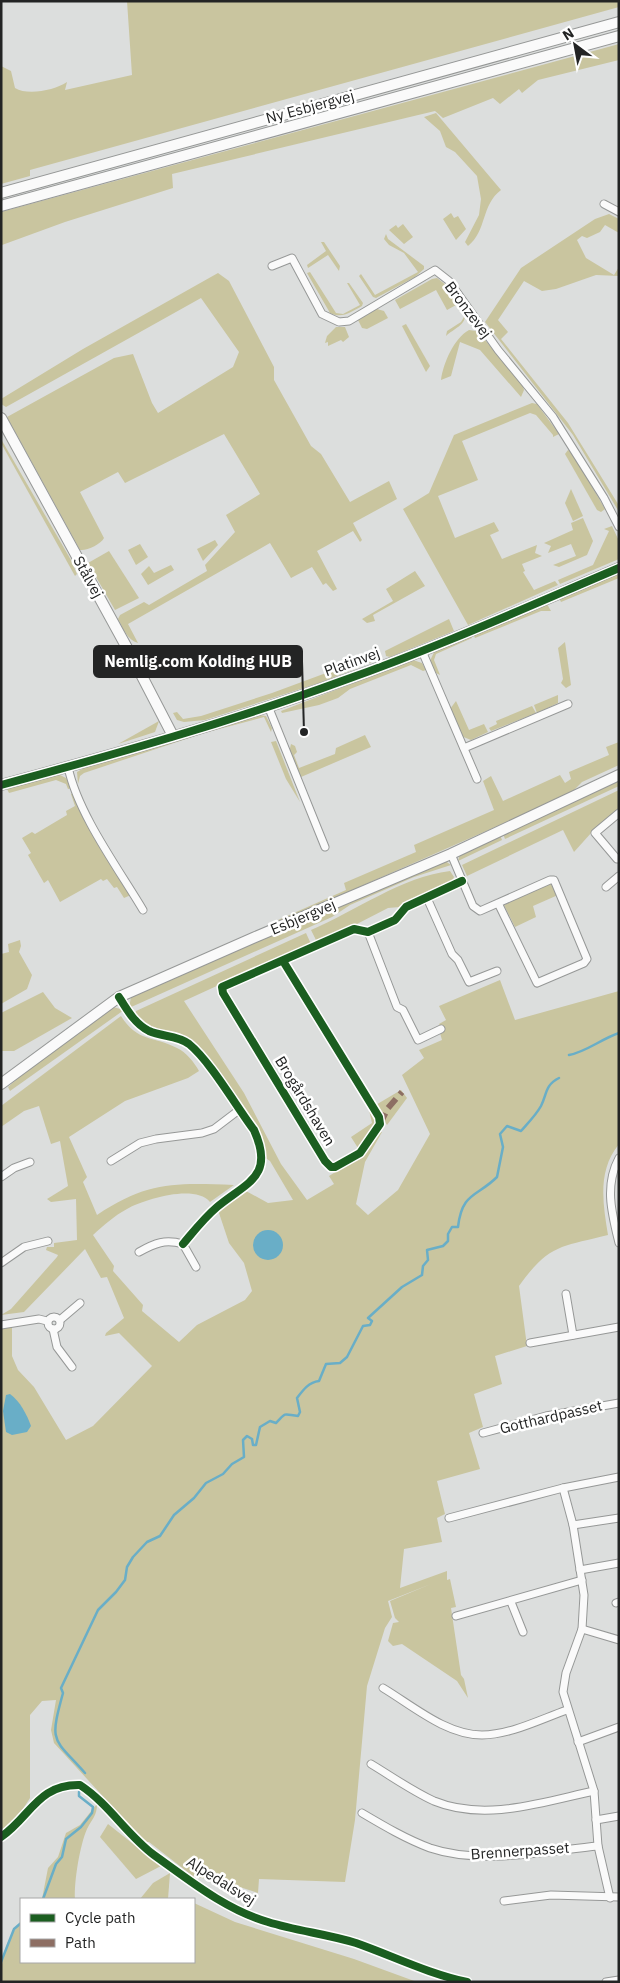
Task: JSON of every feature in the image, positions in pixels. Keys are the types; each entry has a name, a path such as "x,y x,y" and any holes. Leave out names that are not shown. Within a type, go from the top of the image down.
{"street":[{"name":"Ny Esbjergvej","path":"1,193 619,22"},
{"name":"Ny Esbjergvej","path":"1,206 619,36"},
{"path":"604,204 619,212"},
{"name":"Bronzevej","path":"272,266 292,258 322,314 339,322 349,321 435,270 449,281 498,350 553,417 590,474 619,527"},
{"name":"Stålvej","path":"1,418 128,649 173,736"},
{"name":"Platinvej","path":"1,785 173,736 341,682 422,651 619,568"},
{"path":"422,651 477,779"},
{"path":"464,748 568,704"},
{"path":"268,706 325,847"},
{"path":"68,767 72,784 82,806 143,910"},
{"name":"Esbjergvej","path":"2,1081 119,997 451,854 619,775"},
{"path":"618,860 595,833 619,813"},
{"path":"451,854 476,909 480,911 498,903 550,880 554,880 588,959 584,963 537,983 498,903"},
{"path":"606,887 619,876"},
{"name":"Brogårdshaven","path":"283,961 379,1117 380,1124 360,1153 335,1167 331,1167 325,1161 223,992 222,987 354,929 368,932 395,920 406,907 462,881"},
{"path":"427,898 452,954 458,960 469,982 497,971"},
{"path":"368,932 397,1006 402,1010 418,1040 441,1029"},
{"path":"119,997 130,1015 139,1024 150,1031 180,1039 189,1044 254,1130 259,1141 260,1164 255,1177 246,1187 206,1216 183,1244"},
{"path":"110,1161 140,1143 202,1133 214,1129 239,1110"},
{"path":"619,1158 610,1188 610,1208 619,1243"},
{"path":"1,1177 14,1168 30,1162"},
{"path":"1,1263 24,1247 48,1241"},
{"path":"139,1252 155,1243 165,1241 183,1244 196,1266"},
{"path":"566,1294 573,1335"},
{"path":"53,1329 59,1326 60,1320 80,1302"},
{"path":"47,1321 52,1316 60,1320"},
{"path":"1,1325 39,1319 47,1321"},
{"path":"47,1321 48,1326 53,1329 57,1347 72,1367"},
{"path":"530,1343 619,1327"},
{"name":"Gotthardpasset","path":"483,1433 546,1416 619,1402"},
{"path":"449,1518 564,1488 619,1478"},
{"path":"564,1488 573,1526 584,1604 582,1629 563,1683 562,1692 594,1791 598,1846 610,1898"},
{"path":"573,1526 619,1518"},
{"path":"580,1570 619,1563"},
{"path":"456,1616 511,1602 582,1580"},
{"path":"511,1602 523,1632"},
{"path":"582,1629 619,1640"},
{"path":"383,1688 440,1723 462,1731 482,1735 524,1725 567,1710"},
{"path":"578,1742 619,1727"},
{"path":"371,1764 435,1802 470,1810 519,1807 594,1791"},
{"name":"Alpedalsvej","path":"1,1837 41,1797 52,1790 80,1786 92,1793 122,1827 155,1856 207,1891 248,1915 269,1923 331,1936 467,1982"},
{"name":"Brennerpasset","path":"362,1813 404,1837 432,1848 463,1854 485,1856 598,1846"},
{"path":"596,1820 619,1816"},
{"path":"504,1900 551,1895 619,1897"},
{"path":"606,1982 619,1980"}],"shaded area":[{"path":"127,1 619,1 619,7 30,170 30,176 1,184 1,66 11,71 15,88 27,92 49,90 67,82 65,90 132,75"},
{"path":"619,44 619,60 538,80 522,93 519,89 500,104 493,98 443,118 435,111 172,174 173,188 65,222 2,245 1,248 1,212"},
{"path":"436,113 501,190 490,203 482,226 468,246 465,242 479,215 481,199 477,176 455,152 446,147 440,131 424,117"},
{"path":"451,213 454,218 458,216 466,229 456,240 443,219"},
{"path":"609,214 619,219 619,233 605,225 600,232 587,238 582,236 577,240 586,258 614,275 619,267 619,276 596,275 556,289 542,291 524,281 498,320 508,332 501,339 568,423 618,504 619,512 573,435 485,322 521,268 595,219"},
{"path":"403,224 413,237 404,244 389,230 396,225 398,228"},
{"path":"386,234 388,239 424,266 424,269 415,277 376,298 373,297 359,276 361,274 375,295 418,272 404,253 389,245 384,239"},
{"path":"321,242 324,242 340,266 339,271 328,255 308,268 307,265 326,251"},
{"path":"310,272 336,313 343,314 360,305 347,283 349,283 363,303 362,306 342,315 330,313 307,273"},
{"path":"218,273 229,281 274,367 274,380 311,446 321,454 350,502 389,481 397,499 353,523 362,540 360,542 353,531 317,551 337,589 333,591 326,583 323,585 312,567 291,578 270,543 128,624 138,643 126,633 118,619 120,615 144,602 149,605 207,571 205,565 235,532 226,515 260,494 224,434 125,483 118,472 80,492 104,538 94,547 80,550 7,417 114,358 133,354 152,403 158,413 233,367 239,352 201,298 6,407 1,404 1,399 83,349"},
{"path":"437,278 446,285 465,313 464,321 462,324 446,336 447,331 461,322 464,317 456,305 447,310 436,290 400,309 395,300"},
{"path":"377,309 384,311 388,318 367,329 362,328 358,320"},
{"path":"406,324 430,366 426,372 402,326"},
{"path":"336,327 345,327 349,337 343,342 341,340 328,346 328,342 325,343 327,336"},
{"path":"469,330 476,331 481,335 523,386 524,390 521,397 480,350 460,342 451,376 441,380 450,352 459,339"},
{"path":"532,403 537,404 559,434 553,437 536,415 530,413 462,441 478,480 438,496 455,538 494,522 499,531 490,535 502,559 537,545 535,553 542,556 522,564 525,571 523,572 534,590 555,581 558,585 468,625 403,509 429,493 454,435"},
{"path":"1,439 71,560 77,574 75,576 1,443"},
{"path":"568,450 571,451 605,509 601,512 597,510 565,454"},
{"path":"571,489 583,516 573,521 565,503"},
{"path":"583,518 593,541 587,555 559,567 553,565 576,556 571,544 548,553 551,546 544,543 573,530 571,523"},
{"path":"612,526 619,541 619,559 560,584 558,580 593,565 609,531 604,529"},
{"path":"215,540 218,545 203,561 197,549"},
{"path":"140,544 148,557 136,565 128,550"},
{"path":"109,551 139,598 115,610 88,563"},
{"path":"171,565 174,570 148,585 141,574 149,566 154,573"},
{"path":"415,571 425,586 373,615 375,621 367,623 362,619 393,601 386,589"},
{"path":"619,574 619,578 561,602 560,600 561,597"},
{"path":"547,604 551,611 541,611 475,638 473,634"},
{"path":"449,619 454,631 390,657 386,656 385,651"},
{"path":"471,635 472,638 436,654 434,660 440,675 436,673 430,661 435,650"},
{"path":"565,642 571,685 566,688 561,683 563,679 558,648"},
{"path":"372,656 372,662 322,682 205,720 184,722 177,720 173,713 177,712 183,719 201,716 272,693"},
{"path":"413,660 422,663 426,670 423,671 411,665 350,689 338,698 319,705 282,713 281,711"},
{"path":"558,695 558,703 537,713 534,705"},
{"path":"456,701 469,730 484,724 488,732 471,740 461,736 450,709"},
{"path":"532,706 536,713 491,731 489,728 497,724 496,721"},
{"path":"260,715 266,716 272,728 271,732 264,717 204,733 84,773 80,776 78,784 77,772 84,768"},
{"path":"159,721 155,732 118,744"},
{"path":"365,735 371,747 301,777 298,776 289,753 291,744 295,746 297,752 294,755 299,768 335,754 336,748"},
{"path":"276,741 300,802 286,779 271,742"},
{"path":"619,742 619,765 582,782 570,794 280,922 278,920 346,890 344,883 416,852 414,845 494,810 483,781 491,776 503,801 560,775 565,783 571,779 569,772 609,755 606,747"},
{"path":"58,774 66,778 72,788 68,789 66,784 56,780 9,793 7,789"},
{"path":"619,779 619,786 505,839 503,834"},
{"path":"619,790 619,809 592,832 574,852 563,830 467,876 462,865"},
{"path":"73,793 131,895 124,898 117,887 114,888 107,879 103,881 101,879 60,902 48,880 44,883 28,855 31,853 22,838 32,832 35,834 67,815 66,811 75,806 71,794"},
{"path":"500,835 502,840 458,861 460,853"},
{"path":"444,860 451,865 414,877 350,905 332,917 129,1008 131,997 162,982"},
{"path":"450,871 454,877 451,883 406,901 400,907 388,908 355,925 316,940 311,930 396,887 432,874"},
{"path":"550,883 558,895 533,906 536,917 515,927 504,905"},
{"path":"306,933 311,944 309,947 306,946 299,949 300,951 295,950 184,1001 244,1093 281,1164 307,1200 334,1184 329,1176 361,1156 379,1131 382,1132 365,1162 356,1204 368,1215 398,1190 430,1134 402,1075 424,1058 419,1050 442,1040 440,1033 443,1031 439,1024 446,1020 439,1006 500,980 515,1020 619,991 619,1144 607,1165 603,1188 608,1235 557,1249 539,1262 519,1286 527,1346 495,1356 502,1384 474,1394 483,1427 469,1433 480,1469 437,1481 445,1514 437,1518 442,1542 404,1549 400,1588 447,1571 447,1580 450,1579 456,1607 451,1608 461,1675 464,1679 468,1698 457,1681 402,1644 393,1646 388,1641 393,1623 399,1622 395,1618 390,1601 431,1584 388,1601 392,1617 385,1628 367,1686 355,1820 345,1882 259,1879 258,1893 218,1880 194,1877 149,1842 143,1842 123,1823 110,1804 54,1743 51,1730 56,1700 42,1701 30,1715 30,1798 19,1815 1,1832 1,1329 12,1327 12,1356 18,1370 34,1387 66,1440 93,1426 152,1366 119,1333 105,1336 124,1318 107,1277 101,1278 85,1249 24,1312 1,1315 11,1309 57,1257 58,1255 46,1250 47,1247 54,1247 54,1243 77,1240 76,1199 51,1202 47,1199 68,1186 60,1141 51,1144 39,1106 24,1111 1,1127 1,1106 121,1016 133,1030 146,1037 177,1048 184,1052 192,1061 199,1071 188,1078 125,1101 69,1137 87,1177 83,1182 97,1215 132,1196 162,1186 195,1184 234,1185 210,1202 203,1197 193,1194 170,1195 145,1201 127,1209 93,1235 114,1266 113,1271 143,1305 142,1311 179,1342 197,1325 245,1300 252,1291 244,1263 229,1243 218,1210 246,1191 268,1203 293,1200 270,1161 264,1157 262,1140 255,1127 191,1043 178,1035 146,1024 135,1015 136,1011"},
{"path":"20,940 19,952 32,975 27,989 1,1004 1,954 9,952 8,944"},
{"path":"43,992 55,1008 72,1018 14,1051 1,1051 1,1013"},
{"path":"113,1007 124,1010 10,1091 8,1087 34,1064"},
{"path":"401,1090 407,1098 387,1125 374,1106"},
{"path":"369,1110 376,1124 358,1148 351,1137 372,1123"},
{"path":"97,1804 95,1815 84,1836 80,1853 75,1883 75,1898 42,1898 48,1868 58,1857 66,1833 80,1825"},
{"path":"108,1824 161,1866 136,1879 100,1837"},
{"path":"170,1873 168,1898 141,1898 153,1883"},
{"path":"195,1903 235,1922 354,1959 417,1982 1,1982 5,1950 20,1924 20,1963 195,1963"}],"water":[{"path":"268,1230 279,1234 283,1245 279,1256 268,1260 257,1256 253,1245 257,1234"},
{"path":"10,1394 20,1404 27,1417 31,1426 27,1432 12,1435 6,1432 3,1411 6,1395"}],"waterway":[{"path":"569,1055 619,1033"},
{"path":"85,1773 57,1739 55,1731 63,1693 61,1688 98,1610 125,1580 127,1567 133,1557 147,1542 160,1536 174,1515 194,1498 206,1483 223,1474 232,1464 244,1457 243,1440 247,1436 252,1439 253,1445 256,1445 260,1427 270,1421 276,1423 287,1414 298,1416 300,1412 297,1398 309,1385 319,1381 326,1364 340,1363 347,1357 363,1326 370,1325 372,1321 368,1318 402,1287 422,1275 423,1266 428,1260 427,1250 443,1246 448,1241 448,1234 452,1227 458,1227 463,1207 467,1201 497,1177 503,1147 500,1134 507,1126 521,1131 539,1109 551,1084 559,1078"},
{"path":"43,1898 56,1864 62,1857 66,1839 81,1827 92,1813 93,1807 79,1796 79,1792"},
{"path":"1,1962 14,1929 20,1924"}],"marked path":[{"path":"380,1124 388,1108 402,1092"}],"cycle path":[{"path":"1,785 173,737 300,696 447,641 619,568"},
{"path":"283,961 379,1117 380,1124 360,1153 335,1167 331,1167 325,1161 223,993 222,987 354,929 368,932 395,920 406,907 462,881"},
{"path":"119,997 132,1016 144,1028 154,1033 184,1041 197,1052 214,1072 254,1130 260,1146 261,1158 255,1177 212,1211 183,1244"},
{"path":"1,1837 44,1795 66,1786 80,1785 100,1801 154,1855 194,1884 237,1910 252,1917 279,1925 356,1943 425,1970 467,1982"}],"place":[{"name":"Nemlig.com Kolding HUB","path":"304,732"}]}
